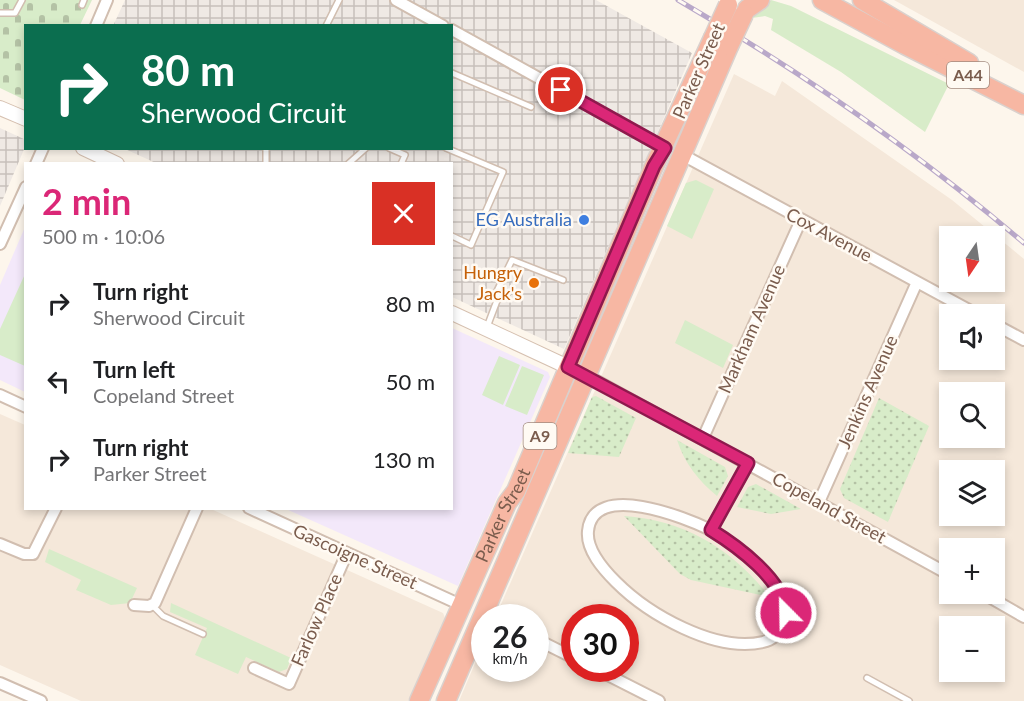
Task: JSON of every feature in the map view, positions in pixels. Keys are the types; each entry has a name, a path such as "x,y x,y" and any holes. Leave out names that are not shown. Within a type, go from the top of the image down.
{"highway":[{"name":"A44","path":"822,0 1024,105"},
{"name":"A44","path":"862,0 1024,93"},
{"name":"Parker Street","path":"494,604 587,376 673,151 721,42 743,5"},
{"name":"Parker Street","path":"419,701 507,503 516,491 654,166 673,151"},
{"name":"Parker Street","path":"446,701 471,652"}],"street":[{"path":"97,24 108,0"},
{"path":"396,0 439,24"},
{"name":"Cox Avenue","path":"453,31 958,304"},
{"path":"0,108 24,118"},
{"path":"87,150 113,162"},
{"path":"0,244 24,191"},
{"name":"Markham Avenue","path":"704,438 801,220"},
{"name":"Jenkins Avenue","path":"819,502 917,282"},
{"name":"Copeland Street","path":"453,313 587,376 704,438 939,569"},
{"path":"1005,330 1024,340"},
{"path":"0,395 24,406"},
{"path":"711,530 748,463"},
{"path":"620,505 671,514 711,530 753,561 783,598 785,620 772,638 757,643 715,638 662,618 631,596 605,571 591,551 587,534 591,520 597,513 620,505"},
{"path":"0,544 24,554 33,554 55,510"},
{"path":"134,605 142,608 152,605 158,597 196,510"},
{"name":"Gascoigne Street","path":"253,510 461,605"},
{"name":"Farlow Place","path":"254,668 289,684 347,553"},
{"path":"1001,604 1024,617"},
{"path":"622,682 660,701"},
{"path":"0,683 41,701"}],"lane":[{"path":"0,13 15,13 22,0"},
{"path":"327,24 339,0"},
{"path":"453,73 531,107"},
{"path":"485,87 488,80"},
{"path":"350,162 364,150"},
{"path":"394,150 405,155"},
{"path":"402,162 407,150"},
{"path":"451,150 502,172 471,245 453,236"},
{"path":"486,328 498,298 496,293 512,260 563,280"},
{"path":"152,605 163,616 203,634"},
{"path":"867,678 909,701"}],"shaded area":[{"path":"125,0 596,0 692,53 564,349 453,297 453,162 154,162 127,150 453,150 453,24 114,24"},
{"path":"894,0 1024,0 1024,72"},
{"path":"734,74 775,96 782,81 952,200 984,226 939,226 939,292 1005,292 1005,243 1024,259 1024,701 459,701 471,673 471,682 549,682 549,604 501,604"},
{"path":"0,128 24,139 24,149 0,206"},
{"path":"24,229 24,392 0,380 0,285"},
{"path":"453,328 548,372 550,377 458,586 288,510 453,510"},
{"path":"0,414 24,425 24,510 213,510 443,613 445,618 408,701 81,701 0,665"}],"green space":[{"path":"0,0 92,0 80,24 24,24 24,100 0,88"},
{"path":"771,0 791,6 949,84 925,132 841,72 771,30 773,19 765,16 752,18"},
{"path":"696,180 714,189 692,239 667,226 686,183"},
{"path":"24,276 24,366 0,355 0,329"},
{"path":"685,320 733,345 723,368 675,343"},
{"path":"499,356 520,365 503,405 482,395"},
{"path":"522,366 544,375 527,415 505,406"},
{"path":"596,396 636,418 619,457 568,453 592,397"},
{"path":"879,398 929,426 888,522 844,498 840,489"},
{"path":"677,440 725,467 728,476 717,496 693,471"},
{"path":"756,484 801,509 771,514 737,507 748,487"},
{"path":"624,516 667,524 706,540 740,565 770,597 691,580 680,574"},
{"path":"49,549 137,588 130,603 111,605 76,590 81,580 45,562"},
{"path":"171,603 291,658 287,669 279,672 246,657 238,674 195,655 207,628 170,612"}],"railway":[{"path":"678,0 813,84 899,144 1024,243"}],"place":[{"name":"EG Australia","path":"584,220"},
{"name":"Hungry Jack's","path":"534,283"}],"route":[{"path":"561,90 665,148 654,166 568,367 748,463 711,530 744,552 768,577 783,598 786,613"}]}
